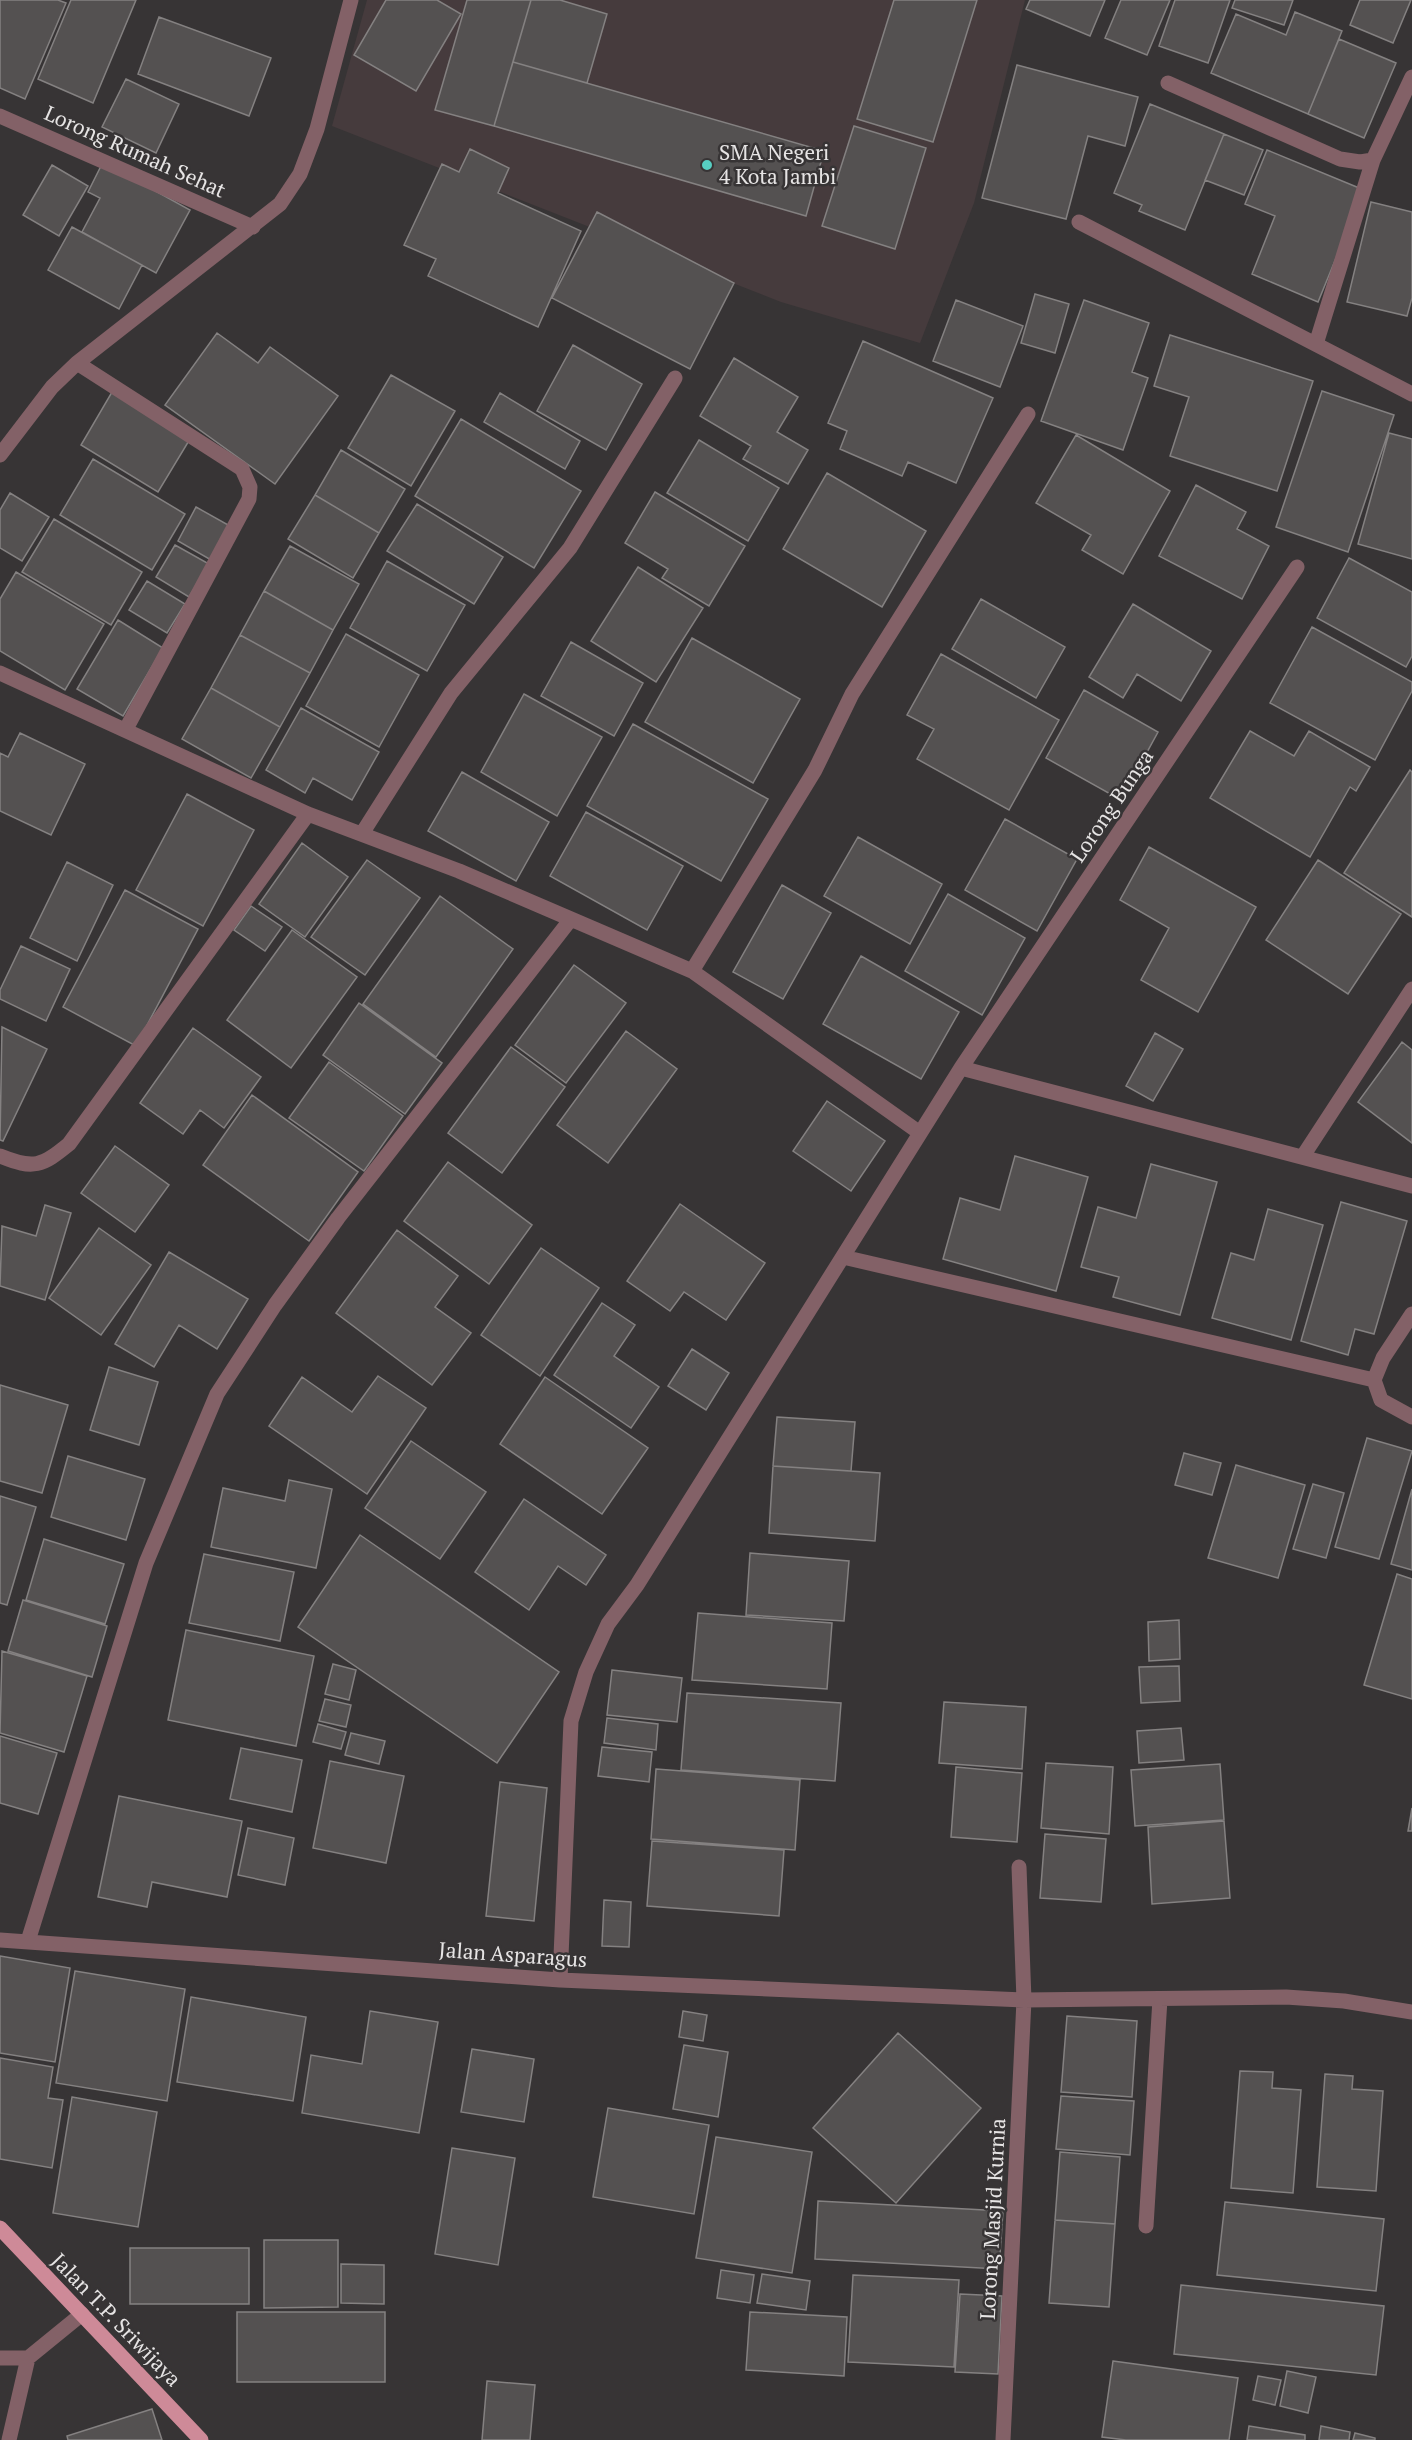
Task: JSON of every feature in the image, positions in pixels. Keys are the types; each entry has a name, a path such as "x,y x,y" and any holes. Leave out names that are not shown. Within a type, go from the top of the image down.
{"main road":[{"name":"Jalan T.P. Sriwijaya","path":"0,2228 201,2440"}],"street":[{"path":"0,455 52,387 76,363 280,204 300,174 317,129 351,0"},
{"path":"1317,344 1373,160 1412,77"},
{"path":"1168,83 1340,159 1360,162 1373,160"},
{"name":"Lorong Rumah Sehat","path":"0,116 253,227"},
{"path":"1079,222 1412,394"},
{"path":"76,363 242,469 250,487 249,499 126,729"},
{"path":"363,832 451,693 570,548 675,378"},
{"path":"692,971 815,770 852,694 1028,414"},
{"name":"Lorong Bunga","path":"560,1980 571,1721 586,1672 608,1624 637,1585 961,1068 1297,567"},
{"path":"0,673 308,814 363,832 692,971 920,1133"},
{"path":"0,1156 29,1164 46,1162 69,1144 308,814"},
{"path":"28,1941 146,1563 217,1395 275,1305 338,1218 571,919"},
{"path":"1303,1156 1412,989"},
{"path":"961,1068 1412,1186"},
{"path":"843,1257 1374,1380"},
{"path":"1412,1314 1383,1358 1374,1380 1381,1400 1412,1417"},
{"name":"Lorong Masjid Kurnia","path":"1003,2440 1024,2000 1020,1867"},
{"name":"Jalan Asparagus","path":"0,1940 560,1980 1024,2000 1286,1997 1344,2001 1412,2012"},
{"path":"1146,2226 1160,2000"},
{"path":"9,2440 28,2358 82,2314"},
{"path":"0,2358 28,2358"}],"shaded area":[{"name":"SMA Negeri 4 Kota Jambi","path":"367,0 1025,0 974,203 920,343 781,302 332,126"}],"building":[{"path":"0,0 58,0 66,3 25,99 0,88"},
{"path":"71,0 136,0 93,103 38,79"},
{"path":"386,0 437,0 461,14 416,91 354,55"},
{"path":"467,0 531,0 494,126 435,110"},
{"path":"531,0 560,0 607,14 587,83 513,62"},
{"path":"894,0 977,0 933,142 857,119"},
{"path":"1030,0 1105,0 1090,36 1026,9"},
{"path":"1121,0 1170,0 1147,55 1105,38"},
{"path":"1175,0 1230,0 1208,63 1159,46"},
{"path":"1235,0 1293,0 1284,25 1232,8"},
{"path":"1360,0 1411,0 1393,43 1350,25"},
{"path":"1295,12 1342,31 1308,114 1211,73 1236,14 1286,35"},
{"path":"159,17 271,58 249,116 138,74"},
{"path":"1339,39 1396,63 1364,138 1308,114"},
{"path":"513,62 824,151 806,216 494,126"},
{"path":"1017,65 1138,97 1125,146 1088,136 1066,219 982,198"},
{"path":"126,79 179,104 156,153 102,127"},
{"path":"1150,104 1224,134 1185,230 1139,211 1142,205 1114,193"},
{"path":"854,126 926,148 895,249 822,226"},
{"path":"1224,134 1263,150 1244,195 1205,180"},
{"path":"470,149 509,168 498,193 581,231 538,327 428,276 436,259 404,245 442,164 459,172"},
{"path":"1267,150 1364,190 1318,302 1252,274 1275,216 1245,204"},
{"path":"103,162 190,210 156,273 82,232 100,198 88,192"},
{"path":"52,165 88,186 59,236 23,215"},
{"path":"1371,202 1412,212 1412,298 1407,316 1347,302"},
{"path":"597,212 734,283 690,369 552,298"},
{"path":"72,227 142,265 119,309 48,270"},
{"path":"1035,294 1069,304 1055,353 1021,343"},
{"path":"956,300 1023,326 1000,387 933,361"},
{"path":"1084,300 1149,323 1132,372 1148,378 1123,450 1041,421"},
{"path":"217,333 258,363 270,347 338,396 275,484 165,405"},
{"path":"1170,335 1313,381 1277,491 1170,456 1189,397 1154,386"},
{"path":"863,341 993,398 956,483 908,462 902,476 840,449 847,431 828,423"},
{"path":"573,345 642,384 606,450 537,411"},
{"path":"734,358 798,397 777,432 808,450 788,484 743,459 751,446 700,416"},
{"path":"391,375 455,411 411,486 348,448"},
{"path":"1322,391 1394,415 1348,552 1276,527"},
{"path":"112,392 190,439 158,492 81,445"},
{"path":"500,393 580,441 565,469 484,422"},
{"path":"461,419 581,491 534,568 415,496"},
{"path":"1389,433 1412,439 1412,559 1358,544"},
{"path":"1076,435 1170,491 1123,574 1082,550 1091,535 1036,503"},
{"path":"699,440 779,488 748,541 667,493"},
{"path":"341,450 405,489 379,533 315,495"},
{"path":"93,459 185,514 152,570 60,515"},
{"path":"827,473 926,531 882,607 783,549"},
{"path":"1196,485 1246,512 1237,529 1269,546 1242,599 1159,556"},
{"path":"655,492 745,546 709,606 662,578 668,569 625,543"},
{"path":"10,493 49,517 22,561 0,548 0,510"},
{"path":"315,495 379,533 353,578 288,539"},
{"path":"417,504 503,557 474,604 387,551"},
{"path":"196,507 230,526 211,560 178,541"},
{"path":"54,519 142,572 111,625 22,572"},
{"path":"175,545 209,564 189,597 156,577"},
{"path":"290,546 359,584 333,630 264,591"},
{"path":"1349,558 1412,592 1412,656 1406,667 1317,618"},
{"path":"387,561 465,605 427,671 350,628"},
{"path":"638,567 703,608 656,682 591,641"},
{"path":"16,572 104,624 65,690 0,651 0,599"},
{"path":"147,581 185,604 167,633 129,610"},
{"path":"264,591 333,630 310,673 240,635"},
{"path":"981,599 1065,647 1036,698 952,649"},
{"path":"1133,604 1211,651 1181,701 1137,674 1123,698 1089,677"},
{"path":"118,620 163,648 123,716 77,689"},
{"path":"1312,627 1412,682 1412,691 1375,760 1270,703"},
{"path":"346,634 419,675 379,747 306,706"},
{"path":"240,635 310,673 280,727 211,688"},
{"path":"692,638 800,699 753,783 645,722"},
{"path":"571,642 643,683 614,736 541,696"},
{"path":"941,654 1059,720 1009,810 917,759 934,729 907,715"},
{"path":"211,688 280,727 251,778 182,739"},
{"path":"1084,690 1158,732 1121,800 1046,758"},
{"path":"524,694 602,737 557,816 481,772"},
{"path":"301,708 379,752 352,800 313,778 305,793 266,770"},
{"path":"633,724 768,799 721,881 587,806"},
{"path":"1250,731 1294,756 1309,731 1370,767 1356,791 1350,787 1310,857 1210,798"},
{"path":"20,733 85,764 51,835 0,811 0,753 8,757"},
{"path":"1410,770 1412,772 1412,917 1344,873"},
{"path":"462,772 549,822 516,881 428,831"},
{"path":"187,794 254,830 203,926 136,890"},
{"path":"586,812 683,866 647,930 550,876"},
{"path":"1005,819 1077,859 1037,931 965,890"},
{"path":"858,837 942,884 910,944 824,896"},
{"path":"302,843 348,877 305,937 259,904"},
{"path":"1149,847 1256,907 1198,1012 1141,980 1169,928 1120,900"},
{"path":"367,860 420,898 365,975 311,937"},
{"path":"1318,860 1401,914 1348,994 1266,940"},
{"path":"67,862 113,885 77,961 30,938"},
{"path":"782,885 831,913 783,999 733,972"},
{"path":"125,890 198,929 136,1046 63,1007"},
{"path":"948,894 1025,938 982,1015 905,971"},
{"path":"440,896 513,949 436,1057 363,1004"},
{"path":"251,906 282,927 265,951 234,930"},
{"path":"292,930 357,977 291,1068 227,1020"},
{"path":"21,946 70,969 46,1021 0,999 0,990"},
{"path":"861,956 959,1012 921,1079 823,1024"},
{"path":"574,965 626,1003 566,1083 515,1045"},
{"path":"359,1003 442,1063 405,1114 323,1055"},
{"path":"2,1027 47,1049 3,1141 0,1140"},
{"path":"193,1028 261,1077 224,1128 200,1110 183,1134 140,1103"},
{"path":"626,1031 677,1069 608,1163 557,1125"},
{"path":"1155,1033 1183,1049 1153,1101 1126,1086"},
{"path":"1402,1042 1412,1050 1412,1143 1358,1102"},
{"path":"511,1047 565,1087 502,1173 448,1133"},
{"path":"329,1062 403,1116 364,1171 289,1118"},
{"path":"252,1095 358,1172 309,1241 203,1165"},
{"path":"827,1101 885,1141 851,1191 793,1151"},
{"path":"115,1146 169,1185 135,1232 81,1193"},
{"path":"1015,1156 1088,1177 1056,1291 943,1259 960,1198 1000,1210"},
{"path":"448,1162 532,1225 489,1284 404,1221"},
{"path":"1151,1164 1217,1182 1180,1315 1113,1297 1119,1277 1081,1267 1098,1207 1136,1218"},
{"path":"1341,1202 1407,1221 1374,1334 1355,1329 1348,1355 1301,1341"},
{"path":"680,1204 765,1263 726,1320 684,1292 670,1311 627,1281"},
{"path":"45,1205 71,1213 45,1300 0,1286 2,1226 36,1236"},
{"path":"1268,1209 1323,1225 1291,1340 1212,1318 1231,1253 1254,1260"},
{"path":"99,1228 151,1265 101,1335 49,1298"},
{"path":"397,1230 458,1276 435,1307 471,1333 432,1385 336,1313"},
{"path":"541,1248 599,1288 540,1376 481,1335"},
{"path":"169,1252 248,1299 217,1349 179,1325 154,1367 115,1344"},
{"path":"602,1303 635,1325 614,1356 659,1387 631,1428 554,1375"},
{"path":"692,1349 729,1373 706,1410 668,1386"},
{"path":"109,1367 158,1382 139,1445 90,1430"},
{"path":"378,1376 426,1408 367,1494 269,1426 302,1377 352,1412"},
{"path":"545,1377 648,1448 602,1514 500,1444"},
{"path":"0,1385 68,1405 42,1493 0,1481"},
{"path":"777,1417 855,1422 851,1471 773,1466"},
{"path":"1367,1438 1412,1451 1379,1559 1335,1547"},
{"path":"411,1441 486,1492 440,1559 365,1508"},
{"path":"1184,1453 1221,1463 1212,1495 1175,1485"},
{"path":"68,1456 145,1479 126,1540 51,1517"},
{"path":"1236,1465 1305,1485 1278,1578 1208,1558"},
{"path":"773,1466 880,1473 875,1541 769,1533"},
{"path":"289,1480 332,1489 316,1568 211,1547 223,1488 285,1501"},
{"path":"1313,1484 1344,1493 1326,1558 1293,1549"},
{"path":"1412,1489 1412,1570 1391,1564"},
{"path":"0,1496 36,1507 7,1605 0,1603"},
{"path":"524,1499 606,1555 586,1585 558,1566 529,1610 475,1572"},
{"path":"360,1535 559,1672 497,1763 298,1627"},
{"path":"44,1539 124,1564 105,1624 26,1600"},
{"path":"750,1553 849,1561 844,1621 746,1615"},
{"path":"204,1554 294,1572 280,1641 189,1623"},
{"path":"1397,1574 1412,1579 1412,1699 1364,1685"},
{"path":"23,1600 107,1626 92,1677 8,1651"},
{"path":"698,1613 832,1623 827,1689 692,1680"},
{"path":"1179,1620 1180,1659 1149,1661 1148,1622"},
{"path":"186,1630 314,1656 296,1746 168,1720"},
{"path":"2,1651 87,1676 64,1752 0,1733"},
{"path":"333,1664 356,1670 349,1700 325,1694"},
{"path":"1179,1666 1180,1701 1141,1703 1139,1667"},
{"path":"612,1670 682,1678 677,1722 607,1715"},
{"path":"687,1693 841,1703 835,1781 681,1770"},
{"path":"325,1699 351,1705 346,1727 319,1721"},
{"path":"944,1702 1026,1707 1022,1769 939,1763"},
{"path":"607,1718 658,1724 656,1750 604,1743"},
{"path":"318,1724 346,1732 341,1749 313,1742"},
{"path":"1181,1728 1184,1760 1139,1763 1137,1731"},
{"path":"351,1733 385,1741 379,1764 345,1755"},
{"path":"0,1736 57,1753 38,1814 0,1803"},
{"path":"602,1747 652,1752 649,1782 598,1776"},
{"path":"241,1748 302,1760 292,1812 230,1799"},
{"path":"330,1761 404,1776 386,1863 313,1848"},
{"path":"1046,1763 1113,1767 1109,1834 1041,1828"},
{"path":"1220,1764 1224,1820 1135,1826 1131,1770"},
{"path":"956,1767 1022,1773 1017,1842 951,1837"},
{"path":"656,1769 800,1780 795,1850 651,1839"},
{"path":"500,1782 547,1788 534,1921 486,1916"},
{"path":"119,1796 242,1821 227,1897 152,1882 147,1907 98,1897"},
{"path":"1412,1808 1412,1831 1408,1831"},
{"path":"1224,1821 1230,1898 1152,1904 1148,1827"},
{"path":"248,1828 294,1838 285,1885 238,1875"},
{"path":"1045,1834 1106,1839 1101,1902 1040,1898"},
{"path":"652,1841 784,1850 779,1916 647,1906"},
{"path":"604,1900 631,1902 629,1947 602,1946"},
{"path":"0,1956 70,1968 55,2062 0,2053"},
{"path":"75,1971 185,1989 167,2101 56,2083"},
{"path":"191,1997 306,2017 293,2101 177,2082"},
{"path":"370,2011 438,2022 419,2133 302,2113 311,2055 362,2064"},
{"path":"683,2011 707,2015 703,2041 679,2037"},
{"path":"1067,2016 1137,2021 1132,2097 1061,2092"},
{"path":"898,2033 981,2108 896,2203 813,2128"},
{"path":"684,2045 728,2052 718,2117 673,2109"},
{"path":"472,2049 534,2059 524,2122 461,2112"},
{"path":"0,2058 53,2067 48,2098 63,2100 52,2168 0,2159"},
{"path":"1240,2071 1273,2072 1272,2088 1301,2090 1293,2193 1231,2188"},
{"path":"1325,2074 1353,2076 1352,2089 1383,2091 1376,2191 1317,2187"},
{"path":"1061,2096 1134,2101 1130,2155 1056,2149"},
{"path":"72,2097 157,2112 138,2227 53,2213"},
{"path":"608,2108 709,2125 694,2214 593,2197"},
{"path":"716,2137 812,2152 792,2273 696,2258"},
{"path":"452,2148 515,2158 498,2265 435,2254"},
{"path":"1060,2152 1120,2157 1115,2224 1055,2220"},
{"path":"818,2201 1003,2211 999,2269 815,2259"},
{"path":"1225,2202 1384,2219 1376,2291 1217,2275"},
{"path":"1055,2220 1115,2224 1109,2307 1049,2303"},
{"path":"264,2240 338,2240 338,2307 264,2308"},
{"path":"130,2248 249,2248 249,2304 130,2304"},
{"path":"341,2264 384,2265 384,2304 341,2303"},
{"path":"721,2270 754,2275 750,2303 717,2298"},
{"path":"762,2274 810,2281 806,2310 757,2303"},
{"path":"853,2275 959,2280 954,2367 848,2362"},
{"path":"1181,2285 1384,2306 1376,2375 1174,2354"},
{"path":"960,2294 1002,2296 998,2374 955,2372"},
{"path":"237,2312 385,2312 385,2382 237,2382"},
{"path":"750,2312 847,2317 844,2376 746,2370"},
{"path":"1113,2361 1238,2378 1229,2440 1126,2440 1102,2437"},
{"path":"1287,2371 1316,2377 1308,2413 1280,2406"},
{"path":"1258,2376 1281,2380 1275,2405 1253,2400"},
{"path":"487,2381 535,2385 530,2440 482,2440"},
{"path":"152,2409 162,2440 68,2440 67,2436"},
{"path":"1249,2426 1305,2435 1305,2440 1247,2440"},
{"path":"1321,2426 1350,2432 1349,2440 1319,2440"},
{"path":"1355,2433 1375,2438 1375,2440 1353,2440"}],"place":[{"name":"SMA Negeri 4 Kota Jambi","path":"707,165"}]}
